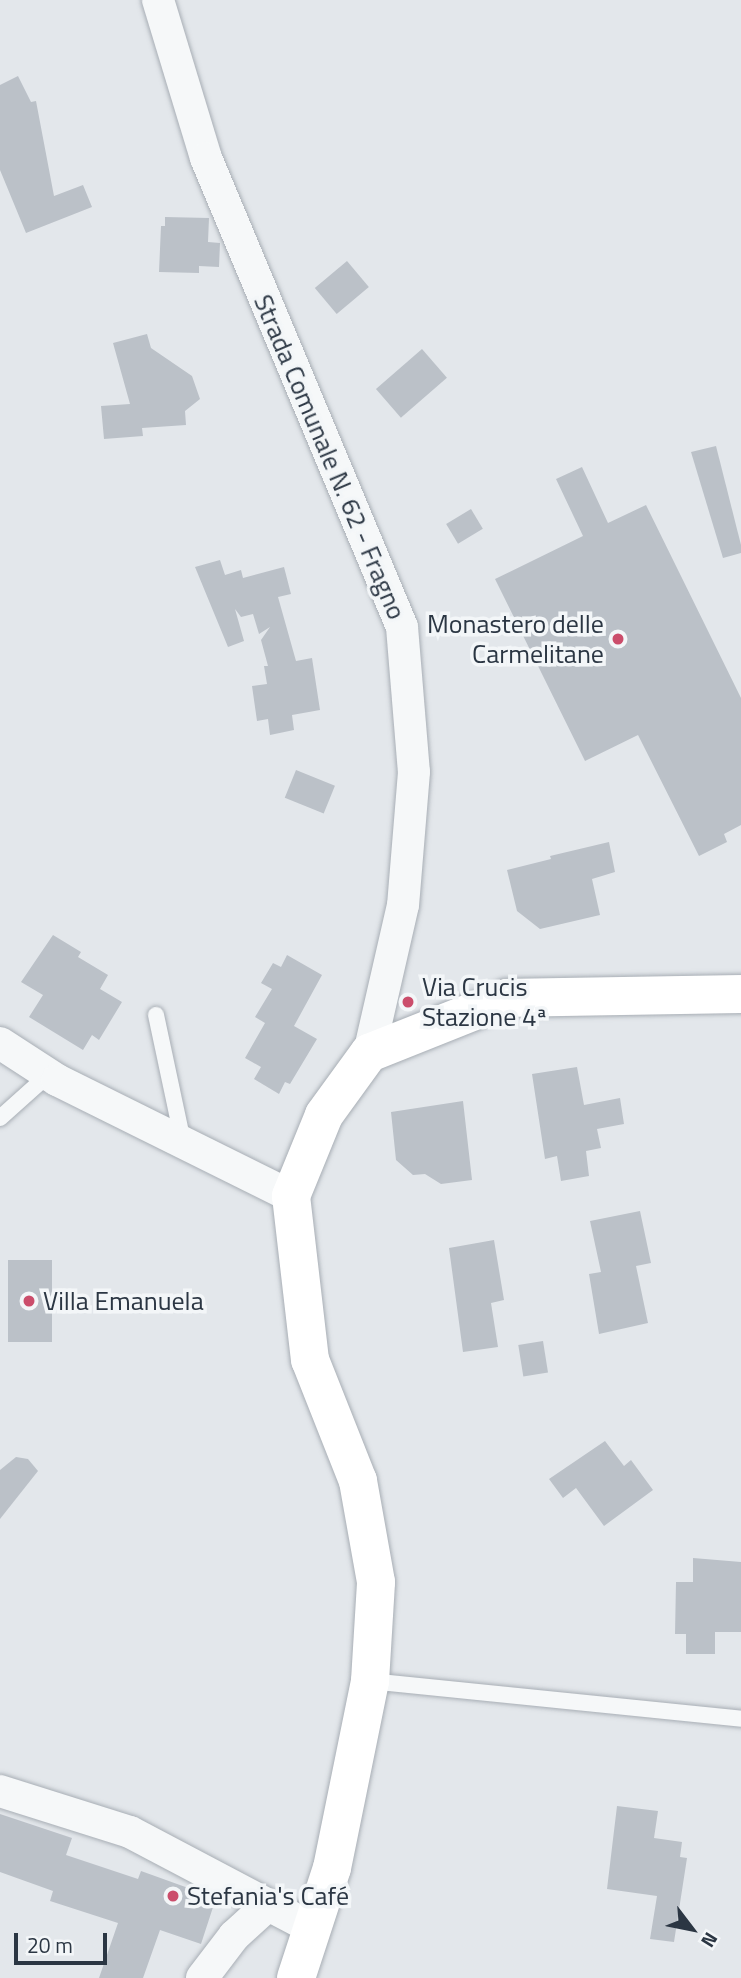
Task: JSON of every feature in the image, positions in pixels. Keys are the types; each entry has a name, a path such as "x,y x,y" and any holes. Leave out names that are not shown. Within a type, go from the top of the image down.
{"main road":[{"path":"296,1978 332,1868 370,1681 376,1582 358,1481 310,1360 292,1196 324,1115 369,1053 507,998 741,994"}],"street":[{"name":"Strada Comunale N. 62 - Fragno","path":"158,0 206,158 402,627 414,772 403,905 369,1053"},
{"path":"0,1043 49,1074 292,1196"},
{"path":"0,1791 130,1832 312,1928"},
{"path":"202,1978 234,1936 268,1905"}],"lane":[{"path":"156,1015 183,1142"},
{"path":"0,1118 49,1074"},
{"path":"370,1681 741,1719"}],"building":[{"path":"18,76 31,102 36,101 54,196 83,185 92,207 26,233 0,170 0,85"},
{"path":"165,217 209,218 208,242 220,243 219,267 199,266 199,273 159,272 161,226 165,226"},
{"path":"347,261 369,287 337,314 315,288"},
{"path":"147,334 151,348 192,376 200,399 185,411 186,425 142,428 143,436 104,439 101,406 130,404 113,343"},
{"path":"422,349 447,378 401,418 376,389"},
{"path":"716,446 741,545 741,553 723,558 691,452"},
{"name":"Monastero delle Carmelitane","path":"582,467 608,523 646,505 741,698 741,825 724,834 727,842 699,856 638,735 585,761 495,579 583,536 556,479"},
{"path":"471,509 483,529 458,544 446,524"},
{"path":"220,560 225,575 241,570 243,578 284,567 291,594 278,597 296,661 312,658 320,710 292,715 294,730 270,735 268,719 257,721 252,686 267,684 264,666 268,666 261,640 270,627 259,634 253,614 241,617 235,609 244,641 228,647 195,567"},
{"path":"296,770 335,786 324,814 285,798"},
{"path":"609,842 615,872 592,879 600,915 540,929 517,911 507,870 551,859 550,856"},
{"path":"53,935 81,952 78,957 108,975 100,989 122,1002 99,1040 92,1035 83,1050 29,1017 43,995 21,982"},
{"path":"287,955 322,975 294,1026 317,1039 290,1084 285,1082 279,1094 254,1079 261,1067 245,1058 265,1023 255,1017 272,989 261,983 273,963 281,967"},
{"path":"577,1067 584,1105 620,1098 624,1124 597,1129 601,1148 586,1151 589,1176 561,1181 557,1156 545,1159 532,1074"},
{"path":"463,1101 472,1180 441,1184 425,1174 413,1175 396,1160 391,1112"},
{"path":"640,1211 651,1263 636,1266 648,1323 599,1334 589,1274 601,1272 590,1221"},
{"path":"494,1240 504,1300 491,1303 498,1347 463,1352 449,1248"},
{"name":"Villa Emanuela","path":"8,1260 52,1260 52,1342 8,1342"},
{"path":"543,1341 548,1373 523,1377 518,1345"},
{"path":"605,1441 624,1466 631,1460 653,1490 604,1526 576,1488 563,1498 549,1479"},
{"path":"16,1457 28,1459 38,1471 0,1519 0,1470"},
{"path":"693,1558 741,1562 741,1632 715,1632 715,1654 686,1654 686,1634 675,1634 676,1582 693,1582"},
{"path":"617,1806 658,1811 654,1838 682,1842 680,1857 687,1858 674,1942 650,1939 657,1896 607,1889"},
{"path":"0,1814 72,1838 66,1855 138,1879 141,1871 216,1898 201,1944 160,1930 143,1978 99,1978 118,1923 50,1901 53,1891 0,1872"}],"place":[{"name":"Monastero delle Carmelitane","path":"618,639"},
{"name":"Via Crucis Stazione 4ª","path":"408,1002"},
{"name":"Villa Emanuela","path":"29,1301"},
{"name":"Stefania's Café","path":"173,1896"}]}
